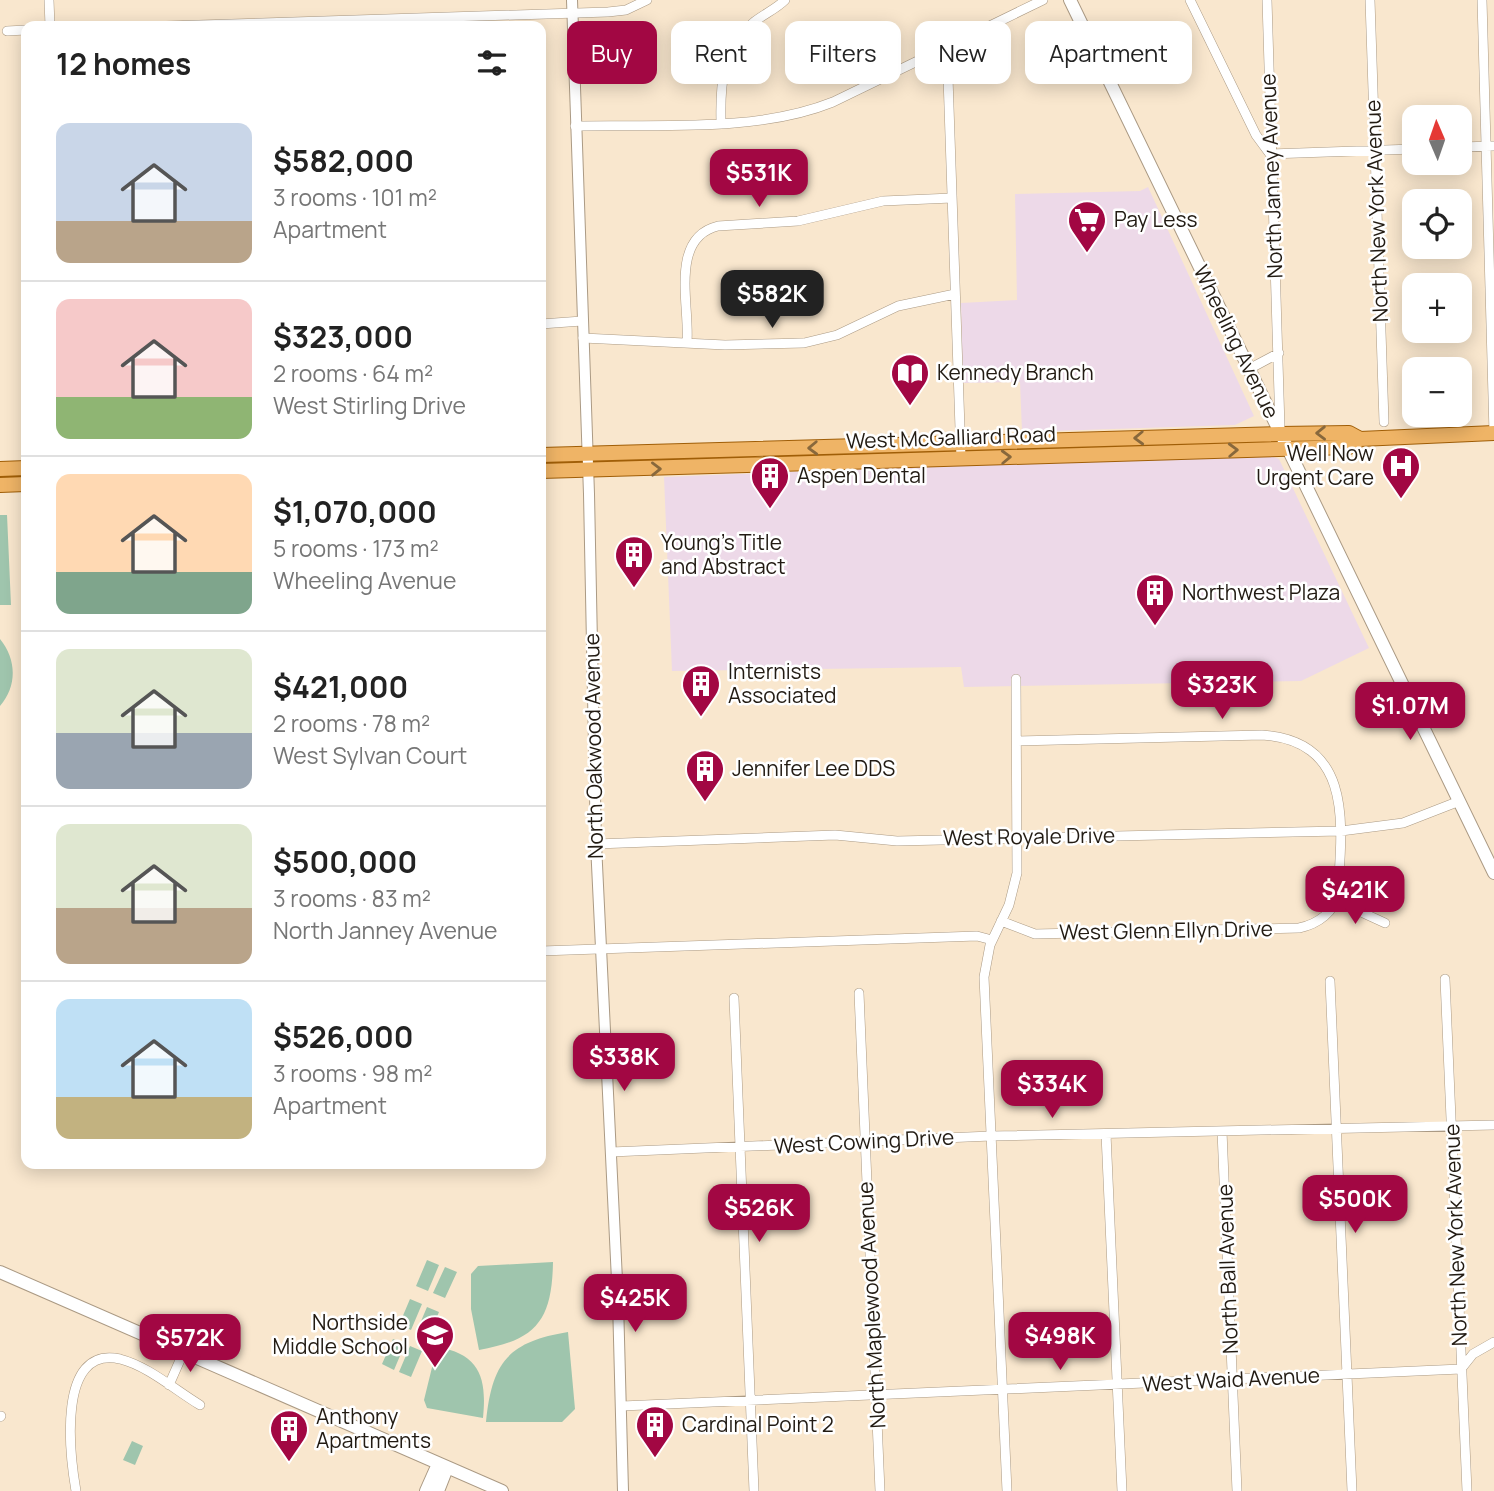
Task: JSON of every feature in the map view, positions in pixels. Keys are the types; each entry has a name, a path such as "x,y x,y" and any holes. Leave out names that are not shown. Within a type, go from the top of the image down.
{"main road":[{"name":"Wheeling Avenue","path":"1070,0 1457,802 1494,873"},
{"name":"West McGalliard Road","path":"546,471 1280,434 1349,433 1360,439 1494,433"},
{"name":"West McGalliard Road","path":"546,455 1287,449 1349,447 1360,439"},
{"path":"0,468 21,468"},
{"path":"0,485 21,484"},
{"path":"0,1272 502,1491"},
{"path":"426,1491 443,1466"},
{"path":"438,1491 443,1466"}],"street":[{"path":"49,0 50,21"},
{"name":"North Oakwood Avenue","path":"572,0 588,470 596,844 622,1406 623,1491"},
{"path":"335,21 572,14 626,10 647,0"},
{"path":"721,122 721,81 729,54 747,28 785,0"},
{"path":"1001,21 1043,0"},
{"path":"1190,0 1256,135 1270,154 1402,149"},
{"name":"North Janney Avenue","path":"1266,0 1280,434"},
{"name":"North New York Avenue","path":"1370,0 1384,422"},
{"path":"1482,0 1491,146 1494,433"},
{"path":"7,31 21,30"},
{"path":"575,126 782,118 817,109 915,63"},
{"path":"948,84 960,451"},
{"path":"1472,147 1491,146"},
{"path":"687,342 687,260 691,246 707,230 824,217 883,201 952,198"},
{"path":"583,338 804,343 837,335 898,306 955,294"},
{"path":"546,324 582,321"},
{"path":"1249,369 1279,353"},
{"path":"1007,1491 984,977 992,940 1016,881 1019,836 1016,679"},
{"path":"1017,741 1262,735 1282,738 1312,752 1327,769 1337,789 1341,831 1337,901 1385,923"},
{"name":"West Royale Drive","path":"596,844 835,835 888,841 1019,836 1341,831 1404,823 1457,802"},
{"name":"West Glenn Ellyn Drive","path":"1001,921 1035,934 1291,929 1318,922 1337,901"},
{"path":"546,951 977,936 992,940"},
{"name":"North New York Avenue","path":"1445,979 1467,1491"},
{"path":"1330,981 1352,1491"},
{"name":"North Maplewood Avenue","path":"859,992 880,1491"},
{"path":"734,998 754,1491"},
{"name":"West Cowing Drive","path":"611,1152 991,1136 1494,1125"},
{"name":"North Ball Avenue","path":"1222,1131 1237,1491"},
{"path":"1106,1134 1122,1491"},
{"path":"1461,1369 1474,1354 1494,1342"},
{"path":"169,1385 184,1351"},
{"path":"76,1491 72,1462 72,1400 74,1388 84,1369 100,1359 118,1359 169,1385 200,1405"},
{"name":"West Waid Avenue","path":"622,1406 1461,1369"}],"shaded area":[{"path":"1148,187 1254,416 1235,425 1022,432 1020,382 963,383 961,303 1017,300 1015,194 1140,191"},
{"path":"1264,453 1279,459 1369,648 1301,681 964,687 961,667 672,671 664,477"}],"green space":[{"path":"0,515 7,515 11,605 0,605"},
{"path":"0,639 10,656 13,673 10,690 0,706"},
{"path":"427,1260 439,1265 428,1291 416,1286"},
{"path":"553,1262 549,1299 537,1324 514,1340 479,1350 471,1309 471,1274 478,1266"},
{"path":"445,1267 457,1272 445,1298 433,1293"},
{"path":"410,1299 422,1304 411,1330 399,1325"},
{"path":"427,1307 439,1312 428,1338 416,1333"},
{"path":"568,1332 575,1409 562,1422 486,1422 493,1384 507,1358 531,1342"},
{"path":"393,1339 405,1344 394,1370 382,1364"},
{"path":"410,1346 422,1351 411,1377 399,1372"},
{"path":"437,1347 463,1355 478,1370 484,1391 483,1418 427,1408 424,1400"},
{"path":"132,1441 143,1446 135,1465 123,1460"}],"place":[{"name":"Pay Less","path":"1087,254"},
{"name":"Kennedy Branch","path":"910,407"},
{"name":"Well Now Urgent Care","path":"1401,500"},
{"name":"Aspen Dental","path":"770,510"},
{"name":"Young's Title and Abstract","path":"634,589"},
{"name":"Northwest Plaza","path":"1155,627"},
{"name":"Internists Associated","path":"701,718"},
{"name":"Jennifer Lee DDS","path":"705,803"},
{"name":"Northside Middle School","path":"435,1369"},
{"name":"Cardinal Point 2","path":"655,1459"},
{"name":"Anthony Apartments","path":"289,1463"}]}
